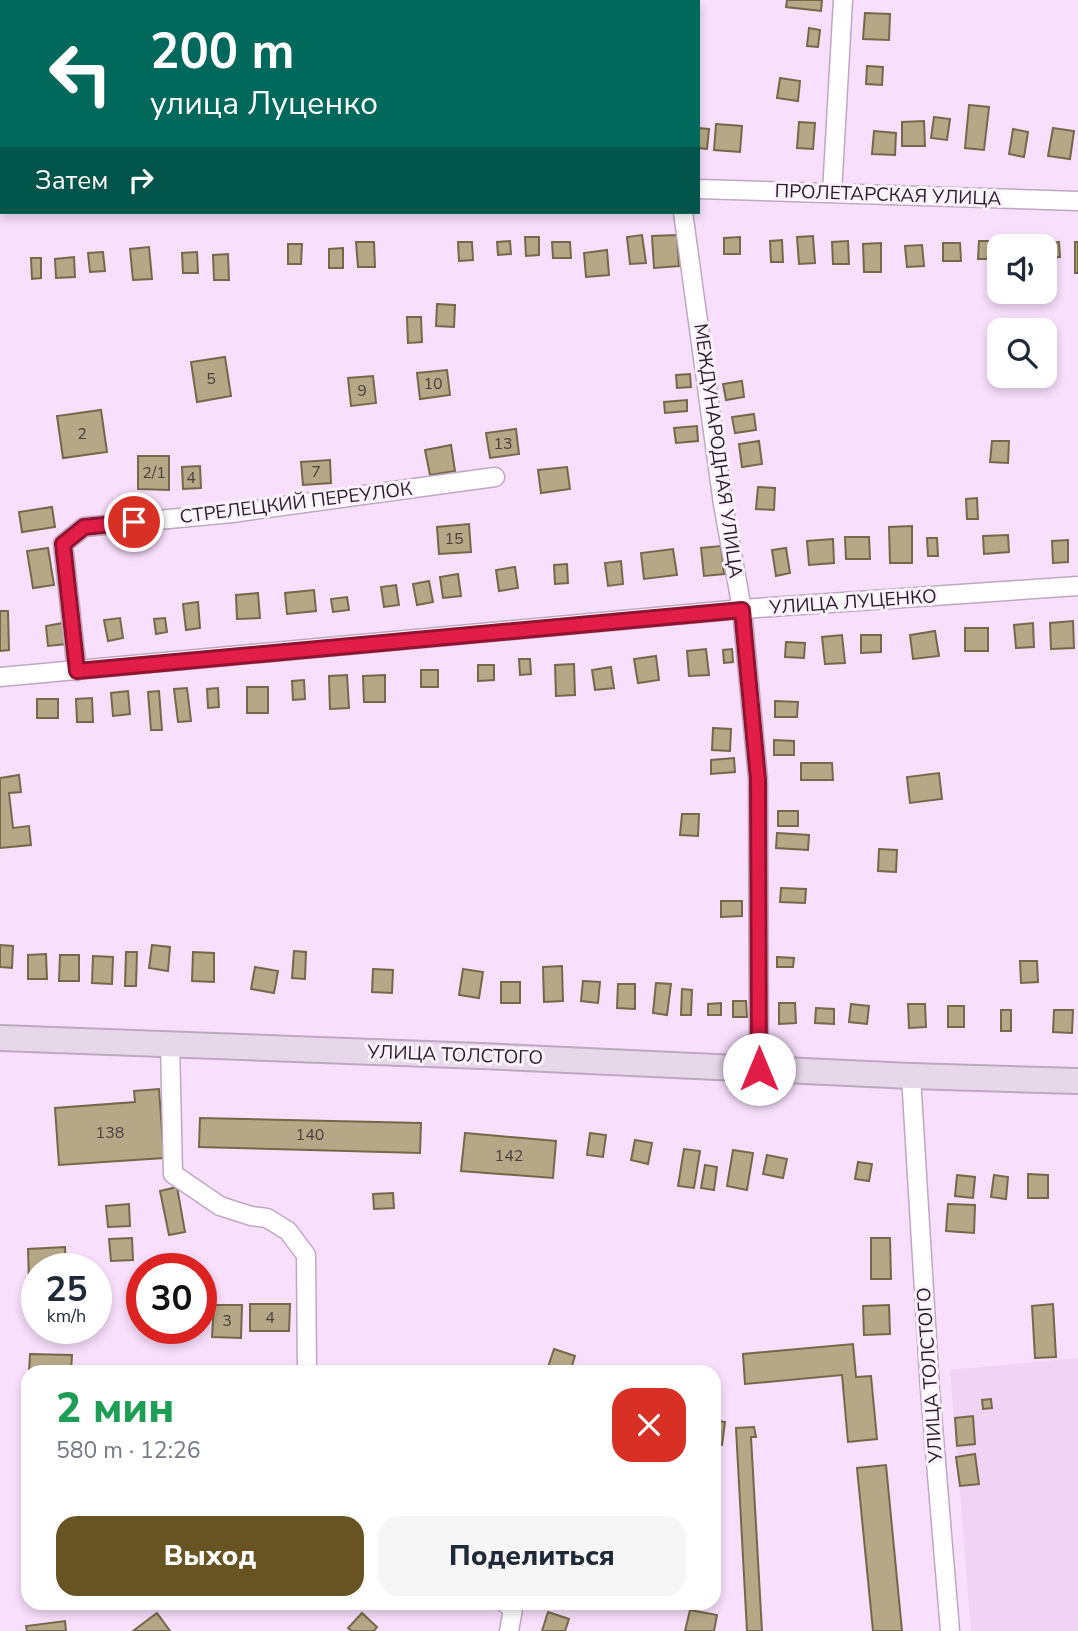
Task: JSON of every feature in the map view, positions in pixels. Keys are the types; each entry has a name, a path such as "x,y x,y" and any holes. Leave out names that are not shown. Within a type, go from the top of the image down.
{"main road":[{"name":"УЛИЦА ТОЛСТОГО","path":"0,1038 1078,1081"}],"street":[{"path":"832,193 843,0"},
{"name":"ПРОЛЕТАРСКАЯ УЛИЦА","path":"700,189 1078,201"},
{"name":"МЕЖДУНАРОДНАЯ УЛИЦА","path":"683,214 723,503 742,610 758,779 759,1069"},
{"name":"СТРЕЛЕЦКИЙ ПЕРЕУЛОК","path":"77,671 63,544 84,527 232,513 495,477"},
{"name":"УЛИЦА ЛУЦЕНКО","path":"0,677 742,610 1078,586"},
{"path":"170,1044 173,1174 220,1206 267,1218 288,1231 306,1255 307,1365"},
{"name":"УЛИЦА ТОЛСТОГО","path":"911,1076 930,1390 950,1631"},
{"path":"509,1631 513,1610"}],"shaded area":[{"path":"1078,1358 1078,1631 971,1631 950,1370"}],"building":[{"path":"787,0 822,0 821,11 786,7"},
{"path":"865,13 890,14 889,40 863,39"},
{"path":"809,28 820,30 818,47 807,46"},
{"path":"867,66 883,67 882,85 866,84"},
{"path":"780,78 800,81 798,101 777,98"},
{"path":"969,105 989,107 984,150 965,148"},
{"path":"934,117 950,119 947,140 931,138"},
{"path":"924,121 925,146 902,146 902,122"},
{"path":"799,122 815,123 813,149 797,148"},
{"path":"716,124 742,126 740,152 714,150"},
{"path":"700,128 709,129 707,149 700,148"},
{"path":"1053,128 1074,131 1070,159 1048,156"},
{"path":"1013,129 1028,132 1024,157 1009,154"},
{"path":"874,131 896,133 895,155 872,154"},
{"path":"642,235 646,263 630,264 627,237"},
{"path":"677,235 679,266 654,268 652,236"},
{"path":"813,236 815,263 799,264 797,237"},
{"path":"525,237 539,237 539,255 526,256"},
{"path":"740,237 740,254 724,254 724,238"},
{"path":"782,240 783,262 771,262 770,241"},
{"path":"510,241 511,254 498,255 497,242"},
{"path":"848,241 849,264 833,264 832,242"},
{"path":"979,241 987,241 987,259 978,259"},
{"path":"356,242 374,242 375,267 358,267"},
{"path":"458,242 472,242 473,260 459,261"},
{"path":"552,242 570,242 571,258 553,258"},
{"path":"1059,242 1060,257 1057,257"},
{"path":"1075,242 1078,242 1078,273 1075,273"},
{"path":"881,243 881,272 864,272 863,244"},
{"path":"943,243 960,243 961,261 943,261"},
{"path":"288,244 302,244 301,264 288,264"},
{"path":"922,245 924,266 907,267 905,246"},
{"path":"149,247 152,279 133,280 130,249"},
{"path":"343,248 343,268 329,268 329,249"},
{"path":"607,250 609,275 586,277 584,253"},
{"path":"103,252 105,271 90,272 88,253"},
{"path":"197,252 198,273 183,273 182,253"},
{"path":"228,254 229,280 214,280 213,255"},
{"path":"74,257 75,277 56,278 55,259"},
{"path":"31,258 41,258 41,278 32,279"},
{"path":"437,304 455,305 454,327 436,326"},
{"path":"407,317 421,317 422,342 408,343"},
{"path":"225,357 231,396 197,402 191,362"},
{"path":"447,370 450,395 420,399 417,373"},
{"path":"690,374 691,387 677,388 676,375"},
{"path":"373,376 376,403 351,406 348,378"},
{"path":"742,381 744,397 726,400 723,384"},
{"path":"687,400 687,411 665,413 664,402"},
{"path":"101,410 107,452 63,458 57,416"},
{"path":"754,414 756,430 735,433 732,417"},
{"path":"697,426 698,441 676,443 674,428"},
{"path":"516,429 519,454 490,458 486,433"},
{"path":"759,441 762,464 742,467 739,444"},
{"path":"992,441 1009,441 1008,463 990,462"},
{"path":"451,445 455,471 430,475 425,450"},
{"path":"138,456 169,456 169,490 138,489"},
{"path":"330,460 331,483 303,485 301,462"},
{"path":"200,466 201,488 183,489 182,467"},
{"path":"567,467 570,489 541,493 538,470"},
{"path":"758,487 775,488 774,510 756,509"},
{"path":"977,498 978,519 967,519 966,499"},
{"path":"52,507 55,527 22,532 19,512"},
{"path":"469,524 471,552 439,554 437,527"},
{"path":"912,526 912,563 890,563 889,527"},
{"path":"1008,535 1009,552 984,554 983,536"},
{"path":"845,537 869,537 870,559 846,559"},
{"path":"927,538 937,538 938,556 928,556"},
{"path":"833,539 834,563 809,565 807,541"},
{"path":"1068,540 1068,562 1053,563 1052,541"},
{"path":"721,546 724,574 704,576 701,548"},
{"path":"48,548 54,585 33,588 27,551"},
{"path":"786,548 790,573 776,576 772,550"},
{"path":"673,549 677,575 644,579 641,553"},
{"path":"621,561 623,584 608,586 605,563"},
{"path":"567,564 568,583 555,584 554,565"},
{"path":"515,567 518,588 499,591 496,570"},
{"path":"458,574 461,596 443,598 440,577"},
{"path":"429,581 433,602 417,605 413,584"},
{"path":"396,585 399,605 384,607 381,587"},
{"path":"314,590 316,611 287,614 285,593"},
{"path":"258,593 260,618 237,619 236,595"},
{"path":"347,597 349,610 333,612 331,599"},
{"path":"198,602 200,628 186,630 183,604"},
{"path":"0,611 8,611 9,650 0,651"},
{"path":"120,618 123,638 108,641 104,620"},
{"path":"165,618 167,632 156,634 154,619"},
{"path":"1073,621 1074,648 1051,649 1050,623"},
{"path":"63,623 66,644 48,646 46,626"},
{"path":"1033,623 1034,647 1016,648 1014,625"},
{"path":"965,628 988,628 988,651 965,651"},
{"path":"935,631 939,656 913,659 910,635"},
{"path":"842,635 845,663 825,664 822,637"},
{"path":"861,635 881,635 881,652 861,653"},
{"path":"786,642 805,643 804,658 785,657"},
{"path":"706,649 709,675 689,676 687,651"},
{"path":"732,649 733,662 724,663 723,650"},
{"path":"656,656 659,680 638,683 634,659"},
{"path":"519,659 530,659 531,674 520,675"},
{"path":"574,664 575,695 556,696 555,665"},
{"path":"478,665 494,665 494,680 478,681"},
{"path":"611,667 614,688 595,690 592,670"},
{"path":"421,670 438,670 438,687 421,687"},
{"path":"347,675 349,708 330,709 329,676"},
{"path":"385,675 385,702 364,702 363,676"},
{"path":"304,680 305,699 293,700 292,681"},
{"path":"247,687 268,687 268,713 247,713"},
{"path":"187,688 191,721 178,722 174,689"},
{"path":"218,688 219,707 208,708 207,689"},
{"path":"128,691 130,714 113,716 111,693"},
{"path":"159,691 162,730 151,730 148,692"},
{"path":"92,698 93,722 77,722 76,699"},
{"path":"37,699 58,699 58,718 37,718"},
{"path":"775,701 798,702 797,717 775,717"},
{"path":"713,728 731,729 730,751 712,750"},
{"path":"774,740 794,741 794,755 774,755"},
{"path":"734,758 735,772 711,774 711,760"},
{"path":"801,763 832,763 833,780 801,780"},
{"path":"939,773 942,799 910,803 907,777"},
{"path":"19,775 21,792 9,793 13,828 29,826 31,845 0,848 0,778"},
{"path":"778,811 798,811 798,826 778,826"},
{"path":"682,814 699,814 698,836 680,835"},
{"path":"777,833 809,835 808,850 776,848"},
{"path":"879,849 897,850 896,872 878,871"},
{"path":"781,888 806,889 805,903 780,902"},
{"path":"721,901 742,901 742,916 721,917"},
{"path":"0,945 13,946 12,968 0,967"},
{"path":"152,945 170,947 168,971 149,968"},
{"path":"294,951 306,952 305,979 292,978"},
{"path":"126,952 137,952 136,986 125,986"},
{"path":"193,952 214,953 214,982 192,981"},
{"path":"46,954 47,979 28,979 28,955"},
{"path":"60,955 79,955 79,981 59,981"},
{"path":"93,956 113,957 112,984 92,983"},
{"path":"777,957 794,958 793,967 777,967"},
{"path":"1020,961 1037,961 1038,982 1021,983"},
{"path":"562,966 563,1001 544,1002 543,967"},
{"path":"255,967 278,971 274,993 251,989"},
{"path":"373,969 393,970 392,993 372,992"},
{"path":"463,969 483,972 479,998 459,995"},
{"path":"583,981 600,982 598,1003 581,1001"},
{"path":"501,982 520,982 520,1003 501,1003"},
{"path":"656,983 671,984 667,1015 653,1013"},
{"path":"618,984 635,984 635,1009 617,1008"},
{"path":"682,989 692,990 691,1015 681,1015"},
{"path":"733,1001 746,1001 747,1017 733,1017"},
{"path":"721,1003 721,1015 708,1015 708,1004"},
{"path":"779,1003 795,1003 796,1023 779,1024"},
{"path":"851,1004 869,1006 867,1024 849,1022"},
{"path":"908,1004 925,1004 926,1027 909,1028"},
{"path":"948,1006 964,1006 964,1027 948,1027"},
{"path":"816,1008 834,1009 834,1024 815,1023"},
{"path":"1001,1010 1011,1010 1011,1031 1001,1031"},
{"path":"1054,1010 1073,1010 1072,1033 1053,1032"},
{"path":"159,1089 164,1158 59,1165 55,1108 135,1102 134,1091"},
{"path":"200,1118 421,1123 420,1153 199,1147"},
{"path":"465,1133 556,1141 553,1178 461,1171"},
{"path":"590,1133 606,1135 603,1157 587,1155"},
{"path":"635,1140 652,1143 648,1164 631,1160"},
{"path":"684,1149 700,1151 694,1188 678,1186"},
{"path":"733,1150 753,1153 747,1190 727,1186"},
{"path":"767,1155 787,1159 783,1178 763,1174"},
{"path":"858,1162 872,1164 869,1181 855,1179"},
{"path":"705,1165 717,1167 714,1190 701,1188"},
{"path":"1028,1174 1048,1175 1048,1198 1028,1198"},
{"path":"957,1175 975,1177 973,1198 955,1196"},
{"path":"994,1175 1008,1177 1006,1199 991,1197"},
{"path":"177,1187 185,1232 169,1235 160,1191"},
{"path":"393,1193 394,1208 374,1209 373,1194"},
{"path":"129,1204 130,1226 108,1227 106,1206"},
{"path":"948,1204 975,1205 974,1233 946,1231"},
{"path":"132,1238 133,1253 126,1253 126,1260 112,1261 109,1239"},
{"path":"871,1238 890,1238 891,1279 871,1279"},
{"path":"65,1247 65,1253 28,1253 28,1249"},
{"path":"250,1304 290,1304 289,1331 250,1331"},
{"path":"1053,1304 1056,1357 1035,1358 1032,1306"},
{"path":"217,1305 242,1305 241,1338 217,1337"},
{"path":"889,1305 890,1334 864,1335 863,1306"},
{"path":"853,1344 856,1377 871,1376 877,1439 848,1442 842,1375 745,1384 743,1354"},
{"path":"554,1349 575,1356 572,1365 549,1365"},
{"path":"30,1354 72,1355 71,1365 29,1365"},
{"path":"991,1399 992,1408 983,1409 982,1400"},
{"path":"973,1416 975,1444 957,1446 955,1418"},
{"path":"721,1421 725,1422 721,1445"},
{"path":"754,1427 756,1437 751,1437 762,1631 747,1631 736,1428"},
{"path":"975,1454 979,1484 960,1486 956,1457"},
{"path":"886,1465 902,1631 873,1631 857,1468"},
{"path":"690,1610 717,1615 714,1631 685,1631"},
{"path":"548,1612 569,1619 565,1631 542,1631"},
{"path":"157,1613 170,1631 133,1631"},
{"path":"362,1613 377,1627 374,1631 352,1631 348,1628"},
{"path":"65,1621 66,1631 27,1631 26,1626"}],"route":[{"path":"134,522 84,527 63,544 77,671 742,610 758,779 759,1069"}]}
